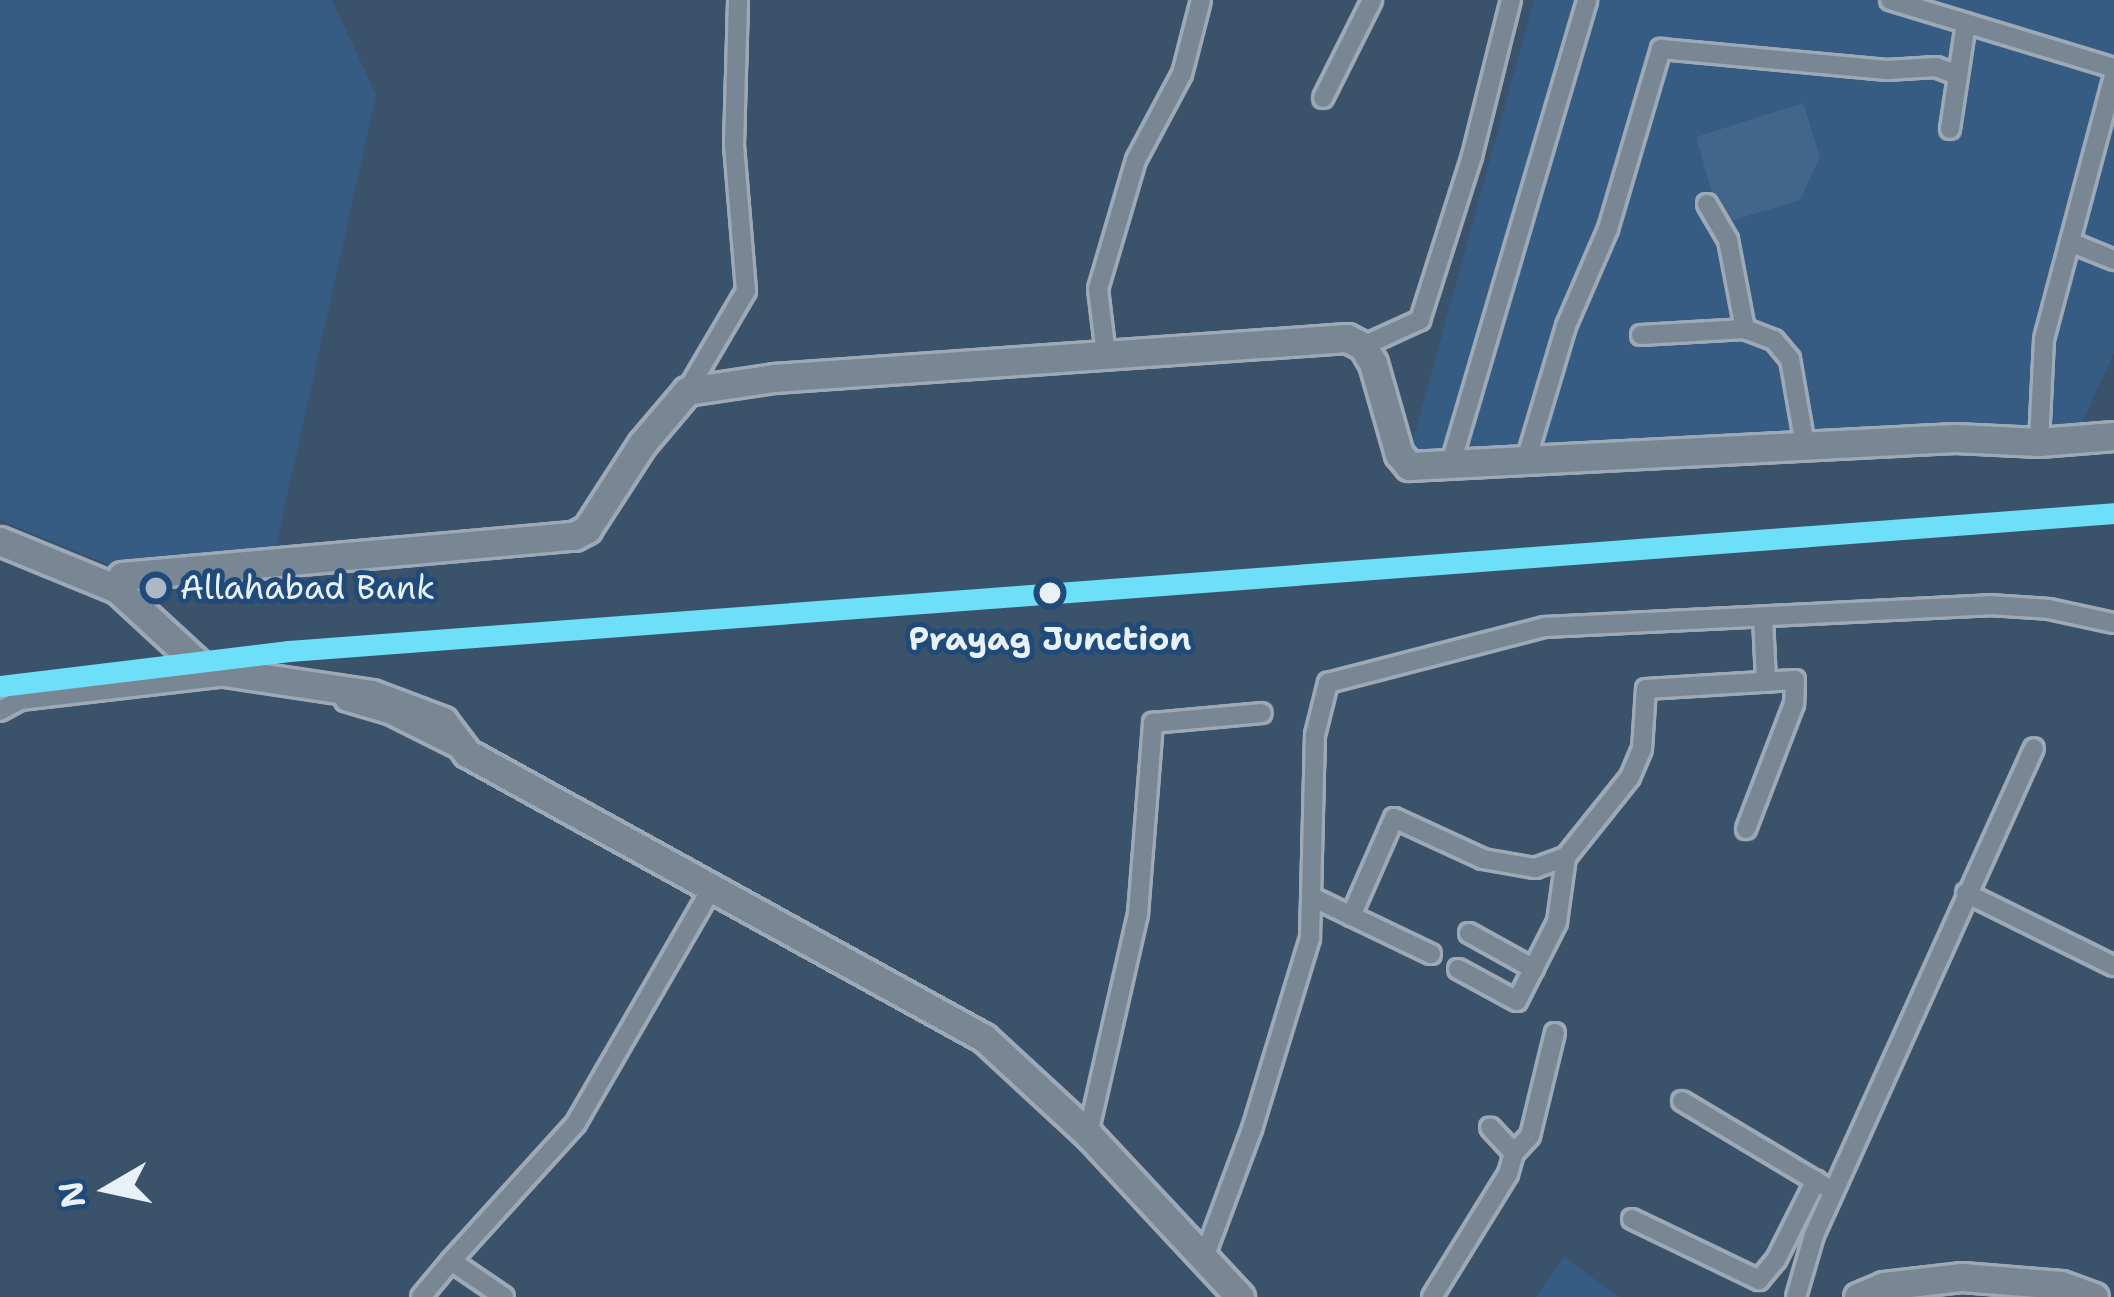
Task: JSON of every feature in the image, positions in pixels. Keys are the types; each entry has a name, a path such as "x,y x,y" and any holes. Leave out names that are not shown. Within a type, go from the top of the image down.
{"street":[{"path":"0,537 122,577 574,536 587,529 643,444 687,392 746,291 734,145 738,0"},
{"path":"1106,355 1098,289 1136,160 1182,74 1201,0"},
{"path":"1323,98 1372,0"},
{"path":"687,392 774,378 1335,339 1364,346 1420,320 1472,156 1511,0"},
{"path":"1451,464 1587,0"},
{"path":"1890,0 2114,71 2044,339 2039,442"},
{"path":"1950,130 1966,23"},
{"path":"1527,457 1566,326 1608,229 1661,50 1887,70 1936,68 1957,75"},
{"path":"1707,203 1728,240 1745,329"},
{"path":"2070,242 2114,260"},
{"path":"1641,335 1745,329 1774,340 1790,358 1804,445"},
{"path":"1364,346 1399,454 1409,466 1955,438 2039,442 2114,436"},
{"path":"0,537 117,589 204,669 372,694 443,721 467,753"},
{"path":"1204,1258 1252,1129 1304,959 1312,897 1315,735 1328,683 1545,627 1990,605 2049,609 2114,623"},
{"path":"1763,619 1766,682"},
{"path":"0,712 20,700 218,677 303,688 389,714 984,1038 1088,1134 1240,1297"},
{"path":"1458,969 1517,1000 1558,922 1566,857 1630,777 1642,749 1646,689 1795,680 1794,704 1745,829"},
{"path":"1088,1134 1138,914 1153,723 1262,713"},
{"path":"1796,1297 1833,1192 2034,748"},
{"path":"1351,916 1394,818 1483,859 1535,868 1566,857"},
{"path":"421,1297 576,1124 711,889"},
{"path":"1966,892 2114,966"},
{"path":"1312,897 1431,954"},
{"path":"1469,933 1534,969"},
{"path":"1432,1297 1508,1174 1514,1153 1530,1136 1555,1033"},
{"path":"1682,1101 1833,1192"},
{"path":"1490,1127 1514,1153"},
{"path":"1632,1219 1759,1280 1776,1261 1816,1180"},
{"path":"451,1261 503,1297"},
{"path":"1858,1297 1884,1286 1962,1277 2062,1285 2093,1297"}],"shaded area":[{"path":"0,0 332,0 376,95 270,572 147,580 0,520"},
{"path":"1534,0 2114,0 2114,353 2081,425 1434,467 1408,459"},
{"path":"1803,103 1820,157 1800,200 1721,224 1696,137"},
{"path":"1564,1257 1619,1297 1536,1297"}],"transit line":[{"path":"0,686 289,651 2114,513"}],"place":[{"name":"Allahabad Bank","path":"156,588"},
{"name":"Prayag Junction","path":"1050,593"}]}
